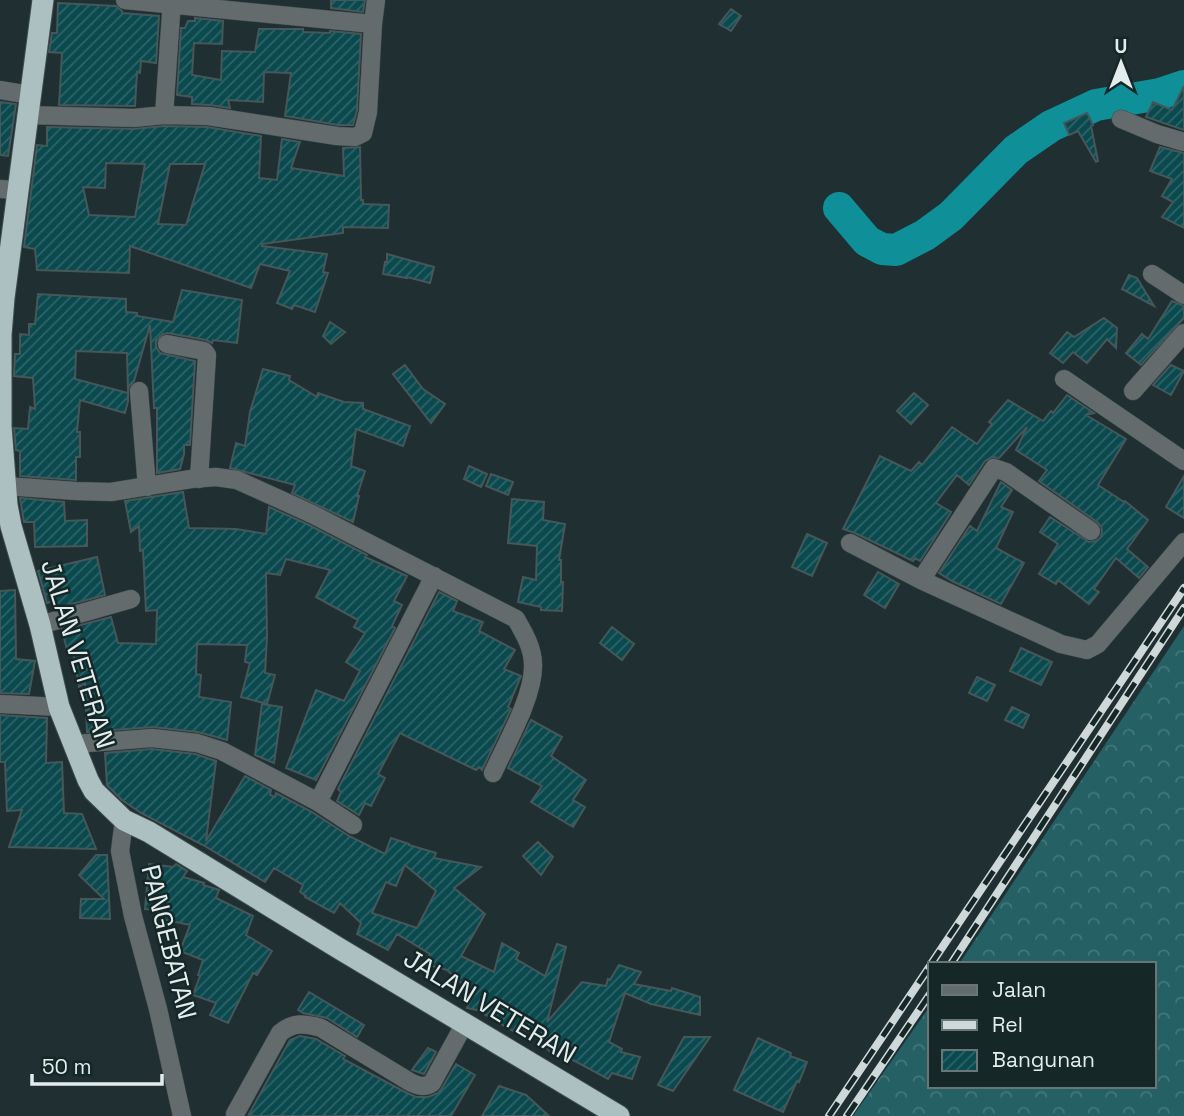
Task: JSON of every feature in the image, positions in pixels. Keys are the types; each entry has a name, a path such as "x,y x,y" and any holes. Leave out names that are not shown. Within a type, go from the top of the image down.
{"highway":[{"name":"JALAN VETERAN","path":"43,0 29,105 9,190 1,335 0,426 5,526 40,625 59,707 94,791 124,820 171,845 619,1116"}],"street":[{"path":"125,0 172,2 373,24"},
{"path":"0,90 29,105 134,118 164,115 208,116 355,137 363,133 368,112 376,0"},
{"path":"164,115 172,2"},
{"path":"1121,119 1184,142"},
{"path":"1152,274 1184,295"},
{"path":"1133,391 1184,333"},
{"path":"167,344 206,352 199,479"},
{"path":"1064,379 1184,461"},
{"path":"139,391 147,487"},
{"path":"921,580 994,468 1006,472 1091,531"},
{"path":"5,486 111,492 216,477 237,480 312,514 516,619 530,648 532,677 526,701 493,773"},
{"path":"850,543 921,580 1060,644 1087,650 1098,643 1184,542"},
{"path":"318,802 433,576"},
{"path":"40,625 131,599"},
{"path":"0,704 59,707"},
{"path":"75,744 152,738 197,743 222,751 318,802 353,825"},
{"name":"PANGEBATAN","path":"124,820 120,851 133,916 158,1009 182,1116"},
{"path":"235,1114 280,1034 288,1027 309,1024 321,1028 421,1087 432,1083 465,1023"}],"green space":[{"path":"1184,626 1184,1116 853,1116 928,1009 928,1088 1156,1088 1156,962 960,962"}],"building":[{"path":"331,0 365,0 363,12 331,8"},
{"path":"58,3 116,6 122,13 159,16 156,63 141,61 140,73 137,72 135,106 59,105 62,53 49,52 52,33 57,33"},
{"path":"731,9 741,16 731,31 719,24"},
{"path":"195,18 223,21 222,44 194,43 192,75 221,80 222,51 255,52 259,29 303,29 303,32 361,34 357,110 353,125 285,116 291,73 264,72 263,102 228,100 230,108 192,104 192,97 177,95 181,28 185,28 188,21 195,21"},
{"path":"1184,86 1184,130 1146,117 1153,102 1172,110"},
{"path":"0,102 16,104 8,156 0,155"},
{"path":"1087,113 1093,125 1096,162 1078,131 1069,135 1064,123"},
{"path":"164,126 207,127 261,136 259,178 277,180 282,139 300,142 291,168 344,176 343,148 360,147 361,200 363,204 389,205 388,228 343,227 343,233 262,244 327,254 323,272 328,273 315,312 294,305 292,309 277,303 290,271 260,264 251,288 130,246 129,273 37,270 35,249 24,247 37,145 47,146 47,127 134,129","holes":["106,163 145,164 135,217 89,215 83,187 105,188","170,164 205,164 186,225 158,224"]},
{"path":"1160,147 1184,153 1184,228 1162,217 1173,202 1162,196 1172,179 1150,171"},
{"path":"387,254 434,267 430,283 383,274"},
{"path":"1129,275 1137,278 1154,306 1122,289"},
{"path":"182,290 242,300 237,343 213,340 212,343 168,333 156,341 160,353 195,361 190,445 184,445 180,469 157,473 157,408 154,408 150,325 134,381 128,392 127,353 76,351 75,379 128,393 128,401 125,413 80,400 77,432 80,432 80,457 76,457 76,480 20,476 20,451 16,450 14,428 28,429 30,407 35,409 33,378 14,376 15,354 20,354 20,334 29,335 29,324 35,324 38,294 126,299 126,312 173,322"},
{"path":"1172,301 1184,306 1184,318 1141,365 1126,353 1142,334 1148,339"},
{"path":"1104,318 1117,328 1116,348 1107,339 1087,363 1073,352 1063,363 1050,353 1067,332 1074,337"},
{"path":"330,322 345,332 331,344 323,336"},
{"path":"405,365 423,389 445,404 431,423 393,374"},
{"path":"1171,365 1184,371 1171,395 1153,385"},
{"path":"263,369 290,376 289,380 317,397 318,393 344,402 363,403 363,409 410,426 403,446 356,429 351,466 365,471 353,522 292,493 295,485 230,468 236,443 245,446 250,412"},
{"path":"914,393 928,405 911,424 897,411"},
{"path":"1067,395 1094,413 1086,415 1126,439 1098,485 1125,501 1148,520 1127,549 1148,567 1139,578 1116,558 1094,589 1099,592 1089,604 1058,580 1056,584 1039,574 1058,544 1040,532 1050,517 1089,542 1101,537 1102,531 1097,522 1039,481 1047,470 1016,450 1027,427 999,458 992,457 985,461 969,485 957,475 936,503 951,512 920,561 915,558 913,561 843,529 880,456 911,471 919,462 922,465 952,427 977,444 992,424 989,422 1008,400 1043,421"},
{"path":"469,466 487,474 481,487 464,479"},
{"path":"491,474 513,482 508,495 486,486"},
{"path":"1184,476 1184,518 1166,507"},
{"path":"1001,482 1012,490 1001,507 1013,512 996,548 1024,563 1001,604 939,573 970,526 977,531"},
{"path":"183,492 189,528 236,529 266,534 269,507 407,576 394,601 402,605 392,626 395,628 316,780 286,768 316,690 344,701 360,671 346,662 365,633 354,627 358,620 316,597 330,570 286,559 280,575 266,573 265,673 275,675 267,704 241,697 250,663 245,662 247,645 197,644 196,674 201,675 199,697 231,702 227,740 198,732 153,727 87,732 85,683 79,687 73,652 68,654 62,630 111,617 118,643 156,644 157,610 146,611 139,526 131,532 125,501"},
{"path":"20,498 64,502 65,521 87,520 87,546 35,547 34,522 24,522"},
{"path":"512,499 544,502 543,520 565,524 559,560 563,582 562,611 541,610 541,607 518,602 523,577 536,580 537,546 508,543"},
{"path":"807,534 827,543 812,576 792,567"},
{"path":"97,557 105,595 57,608 55,601 47,603 38,571"},
{"path":"878,572 899,584 885,608 864,595"},
{"path":"15,590 16,659 35,661 29,694 0,693 0,591"},
{"path":"439,592 457,601 453,611 483,622 479,631 515,650 504,669 521,676 508,707 511,709 482,770 479,767 476,770 400,733 378,774 385,778 371,806 365,803 359,815 337,801 341,792 338,789"},
{"path":"612,627 634,644 622,660 600,643"},
{"path":"1021,648 1052,662 1041,685 1010,671"},
{"path":"977,677 995,685 987,701 969,693"},
{"path":"262,704 282,707 274,763 255,755"},
{"path":"1012,707 1029,715 1023,728 1005,720"},
{"path":"0,715 47,718 46,763 62,762 64,813 82,814 96,849 9,847 22,810 7,811 5,762 0,762"},
{"path":"531,720 562,737 551,756 586,780 573,800 585,807 573,827 531,802 542,786 508,768"},
{"path":"152,749 195,754 216,761 206,841 245,776 271,790 270,795 275,797 276,793 385,854 391,838 436,853 434,858 481,867 454,888 485,914 461,956 494,972 502,943 519,953 516,959 545,976 557,944 566,947 547,1022 582,982 606,986 619,965 641,972 634,984 671,991 672,988 700,997 700,1015 651,1004 625,993 609,1042 622,1049 621,1052 640,1057 632,1079 612,1073 608,1079 562,1054 560,1057 555,1052 553,1055 534,1034 516,1026 513,1031 477,1010 467,1008 474,994 447,970 424,964 430,954 397,934 388,950 357,934 361,923 340,903 334,913 305,897 300,892 303,885 274,868 265,882 203,845 141,813 107,785 105,753","holes":["405,865 436,891 417,928 372,913 386,882 396,886"]},
{"path":"538,842 553,857 541,875 523,856"},
{"path":"96,855 107,855 110,919 80,918 81,899 104,899 79,875"},
{"path":"149,864 173,867 176,864 187,871 183,877 219,890 216,898 253,916 246,935 272,951 257,975 253,973 228,1023 210,1015 216,1003 193,995 203,960 180,951 190,925 161,919 162,910 145,909"},
{"path":"309,992 364,1025 357,1037 327,1018 298,1010"},
{"path":"300,1036 316,1039 345,1056 343,1059 416,1097 428,1097 438,1093 456,1064 475,1075 451,1116 248,1116 290,1040"},
{"path":"684,1037 710,1037 673,1091 658,1085"},
{"path":"758,1038 807,1062 783,1112 734,1090"},
{"path":"428,1048 436,1052 424,1074 412,1070"},
{"path":"499,1086 526,1095 549,1116 482,1116"}],"waterway":[{"path":"839,208 867,241 882,249 896,250 925,235 951,216 1016,150 1051,126 1096,105 1160,94 1184,86"}],"railway":[{"path":"932,962 1184,588"},
{"path":"952,962 1184,608"},
{"path":"829,1116 928,969"},
{"path":"847,1116 928,997"}]}
